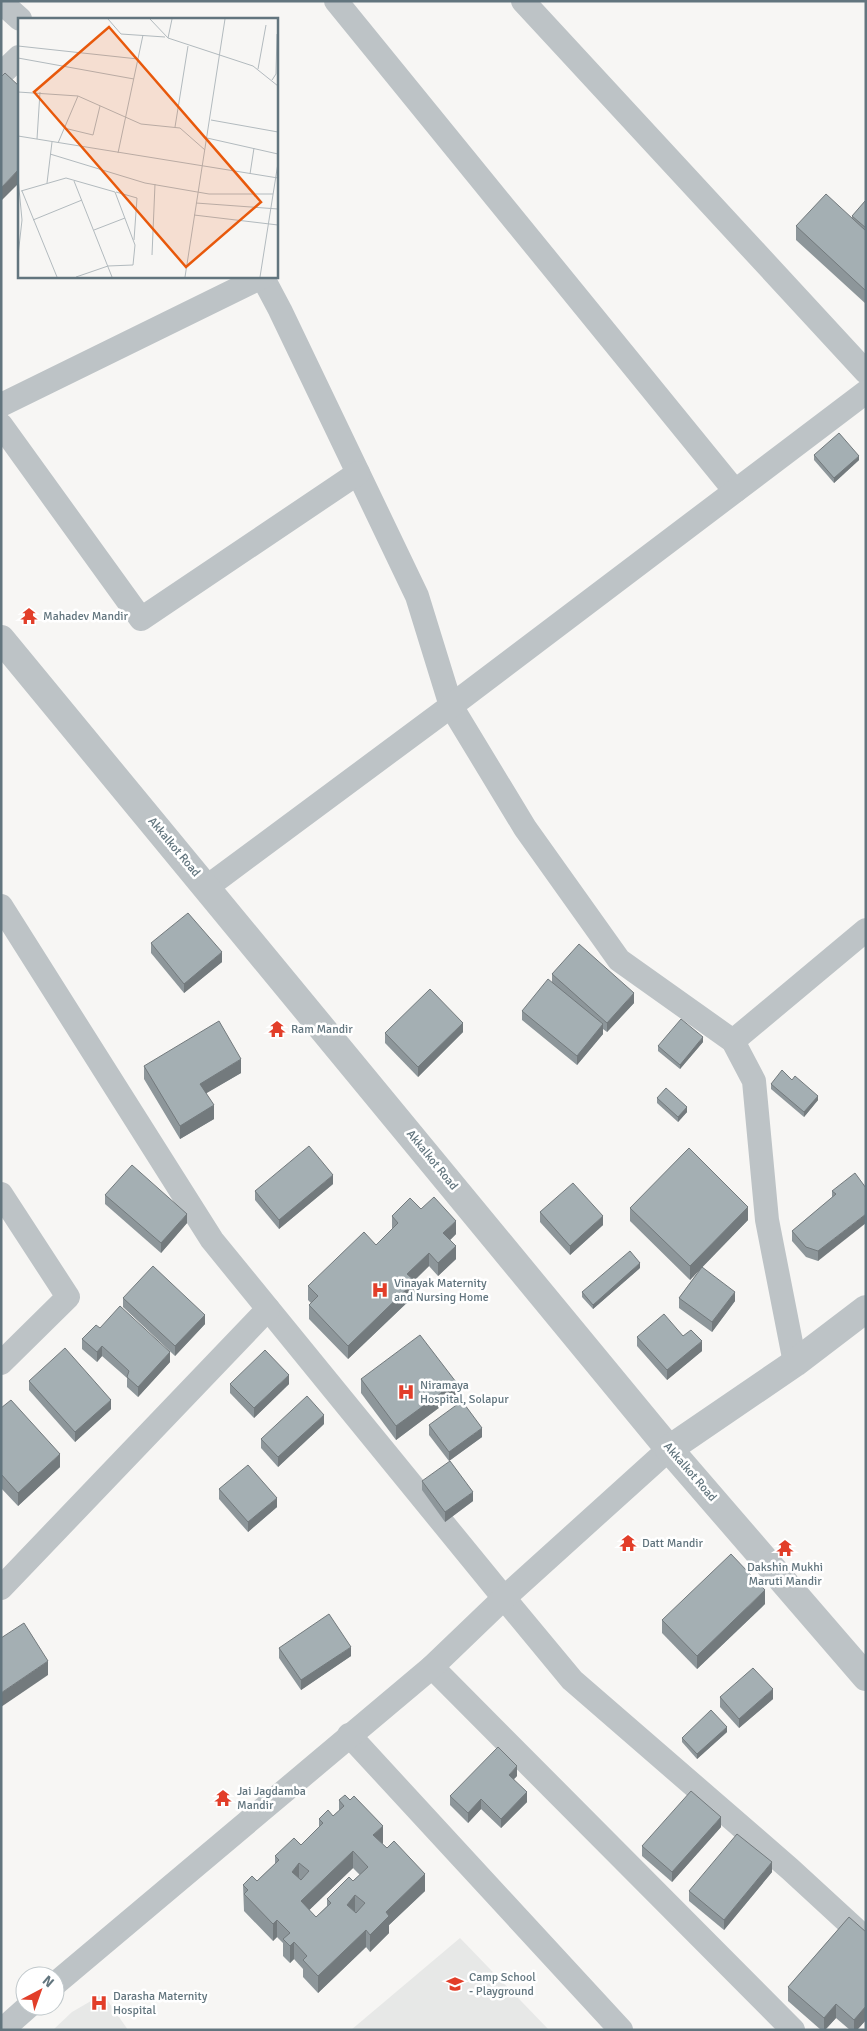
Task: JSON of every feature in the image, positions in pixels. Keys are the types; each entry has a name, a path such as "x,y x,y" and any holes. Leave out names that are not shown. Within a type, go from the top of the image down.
{"street":[{"path":"336,1 735,491"},
{"path":"523,1 866,372"},
{"path":"1,2 19,18"},
{"path":"1,74 18,58"},
{"path":"1,406 260,278"},
{"path":"262,278 417,596 451,706 525,828 619,960 732,1041 754,1081 768,1220 795,1363"},
{"path":"208,887 866,392"},
{"path":"1,425 141,619 358,473"},
{"name":"Akkalkot Road","path":"1,639 208,887 670,1449 866,1677"},
{"path":"1,906 212,1240 572,1680 782,1863 866,1939"},
{"path":"732,1041 866,930"},
{"path":"1,1194 68,1297 1,1363"},
{"path":"1,1588 268,1308"},
{"path":"65,1975 144,1907 286,1792 349,1735 432,1667 504,1598 670,1449 795,1363 866,1309"},
{"path":"432,1667 793,2030"},
{"path":"349,1735 621,2030"},
{"path":"2,2030 18,2016"}],"shaded area":[{"name":"Camp School - Playground","path":"460,1938 549,2030 351,2030"},
{"name":"Darasha Maternity Hospital","path":"103,1994 128,2030 53,2030 72,2012"}],"building":[{"path":"5,73 18,85 18,170 1,188 1,77"},
{"path":"826,194 866,231 866,291 796,226"},
{"path":"866,201 866,228 852,216"},
{"path":"839,433 859,456 834,478 814,455"},
{"path":"188,913 222,952 184,984 151,943"},
{"path":"579,944 634,993 607,1023 552,974"},
{"path":"548,979 603,1024 577,1056 522,1011"},
{"path":"430,989 463,1023 418,1067 385,1033"},
{"path":"681,1019 703,1037 680,1065 658,1046"},
{"path":"219,1021 241,1059 200,1084 214,1105 180,1126 144,1066"},
{"path":"782,1070 792,1080 795,1076 818,1096 804,1112 771,1084"},
{"path":"666,1088 687,1107 678,1117 657,1098"},
{"path":"309,1146 333,1175 279,1220 255,1191"},
{"path":"689,1148 748,1207 690,1266 630,1208"},
{"path":"132,1165 187,1214 161,1243 105,1195"},
{"path":"855,1173 866,1188 866,1214 818,1251 806,1247 792,1231 836,1194 832,1191"},
{"path":"573,1183 603,1216 570,1246 540,1212"},
{"path":"434,1197 456,1221 443,1233 456,1246 438,1263 429,1253 407,1274 415,1281 348,1346 309,1305 318,1296 308,1286 364,1232 376,1245 398,1223 392,1216 410,1198 421,1209"},
{"path":"630,1251 640,1263 593,1305 582,1292"},
{"path":"153,1266 205,1315 175,1346 123,1298"},
{"path":"702,1267 735,1292 712,1322 679,1298"},
{"path":"120,1306 170,1352 138,1387 127,1377 129,1371 102,1346 97,1352 82,1339 96,1325 100,1328"},
{"path":"664,1314 683,1336 691,1330 702,1341 667,1370 637,1337"},
{"path":"420,1335 456,1382 396,1426 361,1379"},
{"path":"65,1348 111,1400 75,1432 29,1381"},
{"path":"265,1350 289,1375 254,1408 230,1384"},
{"path":"307,1396 324,1415 278,1457 261,1439"},
{"path":"11,1400 60,1454 18,1493 1,1474 1,1408"},
{"path":"462,1401 482,1428 449,1452 429,1425"},
{"path":"450,1461 473,1492 445,1512 422,1481"},
{"path":"248,1465 277,1498 248,1522 219,1489"},
{"path":"731,1554 765,1590 697,1656 662,1620"},
{"path":"329,1614 351,1647 301,1680 279,1648"},
{"path":"24,1623 48,1661 1,1693 1,1638"},
{"path":"753,1668 773,1689 739,1719 720,1697"},
{"path":"711,1710 727,1727 697,1754 682,1738"},
{"path":"498,1747 517,1766 509,1775 527,1792 501,1819 481,1799 468,1813 450,1796"},
{"path":"691,1791 721,1817 672,1872 642,1846"},
{"path":"345,1795 350,1800 354,1796 383,1826 373,1835 387,1848 394,1841 425,1874 386,1912 389,1916 370,1935 366,1930 318,1976 303,1960 307,1956 294,1942 290,1946 283,1939 290,1933 277,1920 273,1924 244,1894 248,1890 243,1885 252,1876 257,1881 279,1860 275,1856 294,1838 301,1845 323,1823 319,1819 328,1810 333,1816 344,1806 339,1800","holes":["353,1851 368,1867 353,1881 349,1877 327,1899 331,1903 316,1917 301,1901","299,1863 309,1871 301,1880 292,1872","355,1895 365,1903 356,1913 347,1905"]},
{"path":"737,1834 772,1862 724,1920 689,1891"},
{"path":"849,1917 866,1932 866,2006 854,2020 836,2004 824,2018 788,1987"}],"place":[{"name":"Mahadev Mandir","path":"29,616"},
{"name":"Ram Mandir","path":"277,1029"},
{"name":"Vinayak Maternity and Nursing Home","path":"380,1290"},
{"name":"Niramaya Hospital, Solapur","path":"406,1392"},
{"name":"Datt Mandir","path":"628,1543"},
{"name":"Dakshin Mukhi Maruti Mandir","path":"785,1548"},
{"name":"Jai Jagdamba Mandir","path":"223,1798"},
{"name":"Camp School - Playground","path":"455,1984"},
{"name":"Darasha Maternity Hospital","path":"99,2003"}]}
